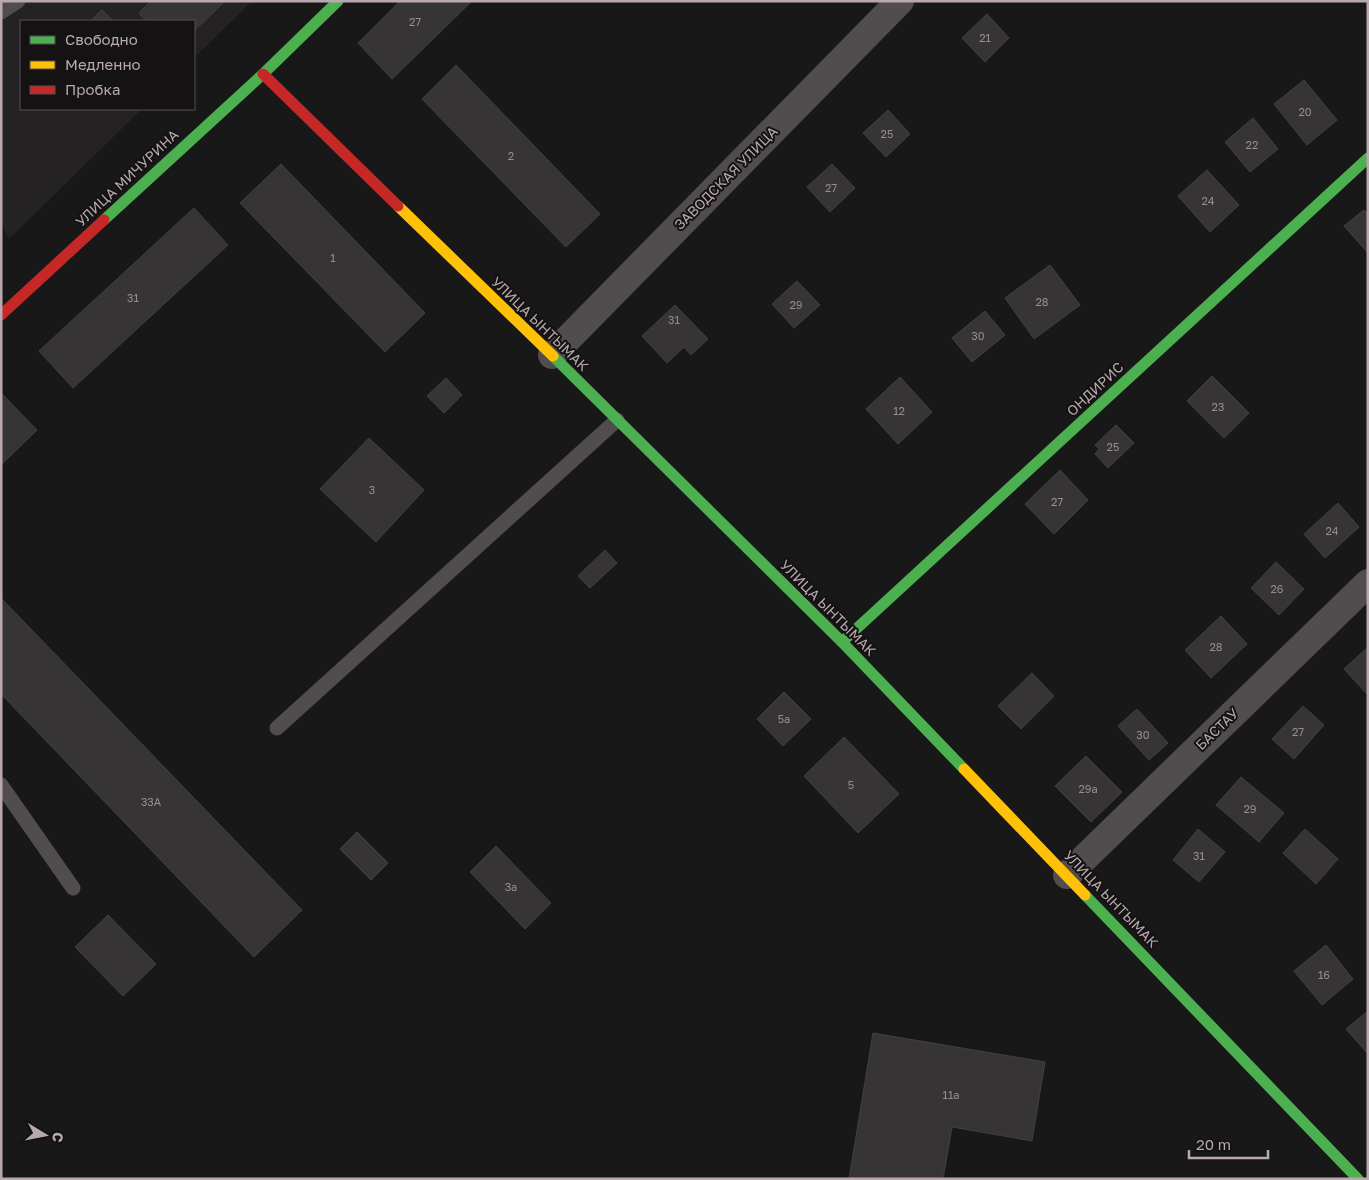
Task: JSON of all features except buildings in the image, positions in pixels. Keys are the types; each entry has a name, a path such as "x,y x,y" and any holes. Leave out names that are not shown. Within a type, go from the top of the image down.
{"street":[{"name":"УЛИЦА МИЧУРИНА","path":"1,315 263,74 338,1"},
{"name":"ЗАВОДСКАЯ УЛИЦА","path":"552,355 900,1"},
{"name":"УЛИЦА ЫНТЫМАК","path":"263,74 552,355 842,642 1358,1179"},
{"name":"ОНДИРИС","path":"842,642 1368,158"},
{"name":"БАСТАУ","path":"1067,875 1368,583"}],"lane":[{"path":"1,12 18,1"},
{"path":"277,728 617,420"},
{"path":"1,784 72,888"}],"shaded area":[{"path":"1,1 252,1 195,57 195,20 20,20 20,110 141,110 9,239 1,223"}],"traffic: fast":[{"path":"104,220 263,74 338,1"},
{"path":"842,642 1368,158"},
{"path":"553,356 842,642 964,769"},
{"path":"1085,895 1358,1179"}],"traffic: slow":[{"path":"398,206 553,356"},
{"path":"964,769 1085,895"}],"traffic: jam":[{"path":"263,74 398,206"},
{"path":"1,315 104,220"}]}
